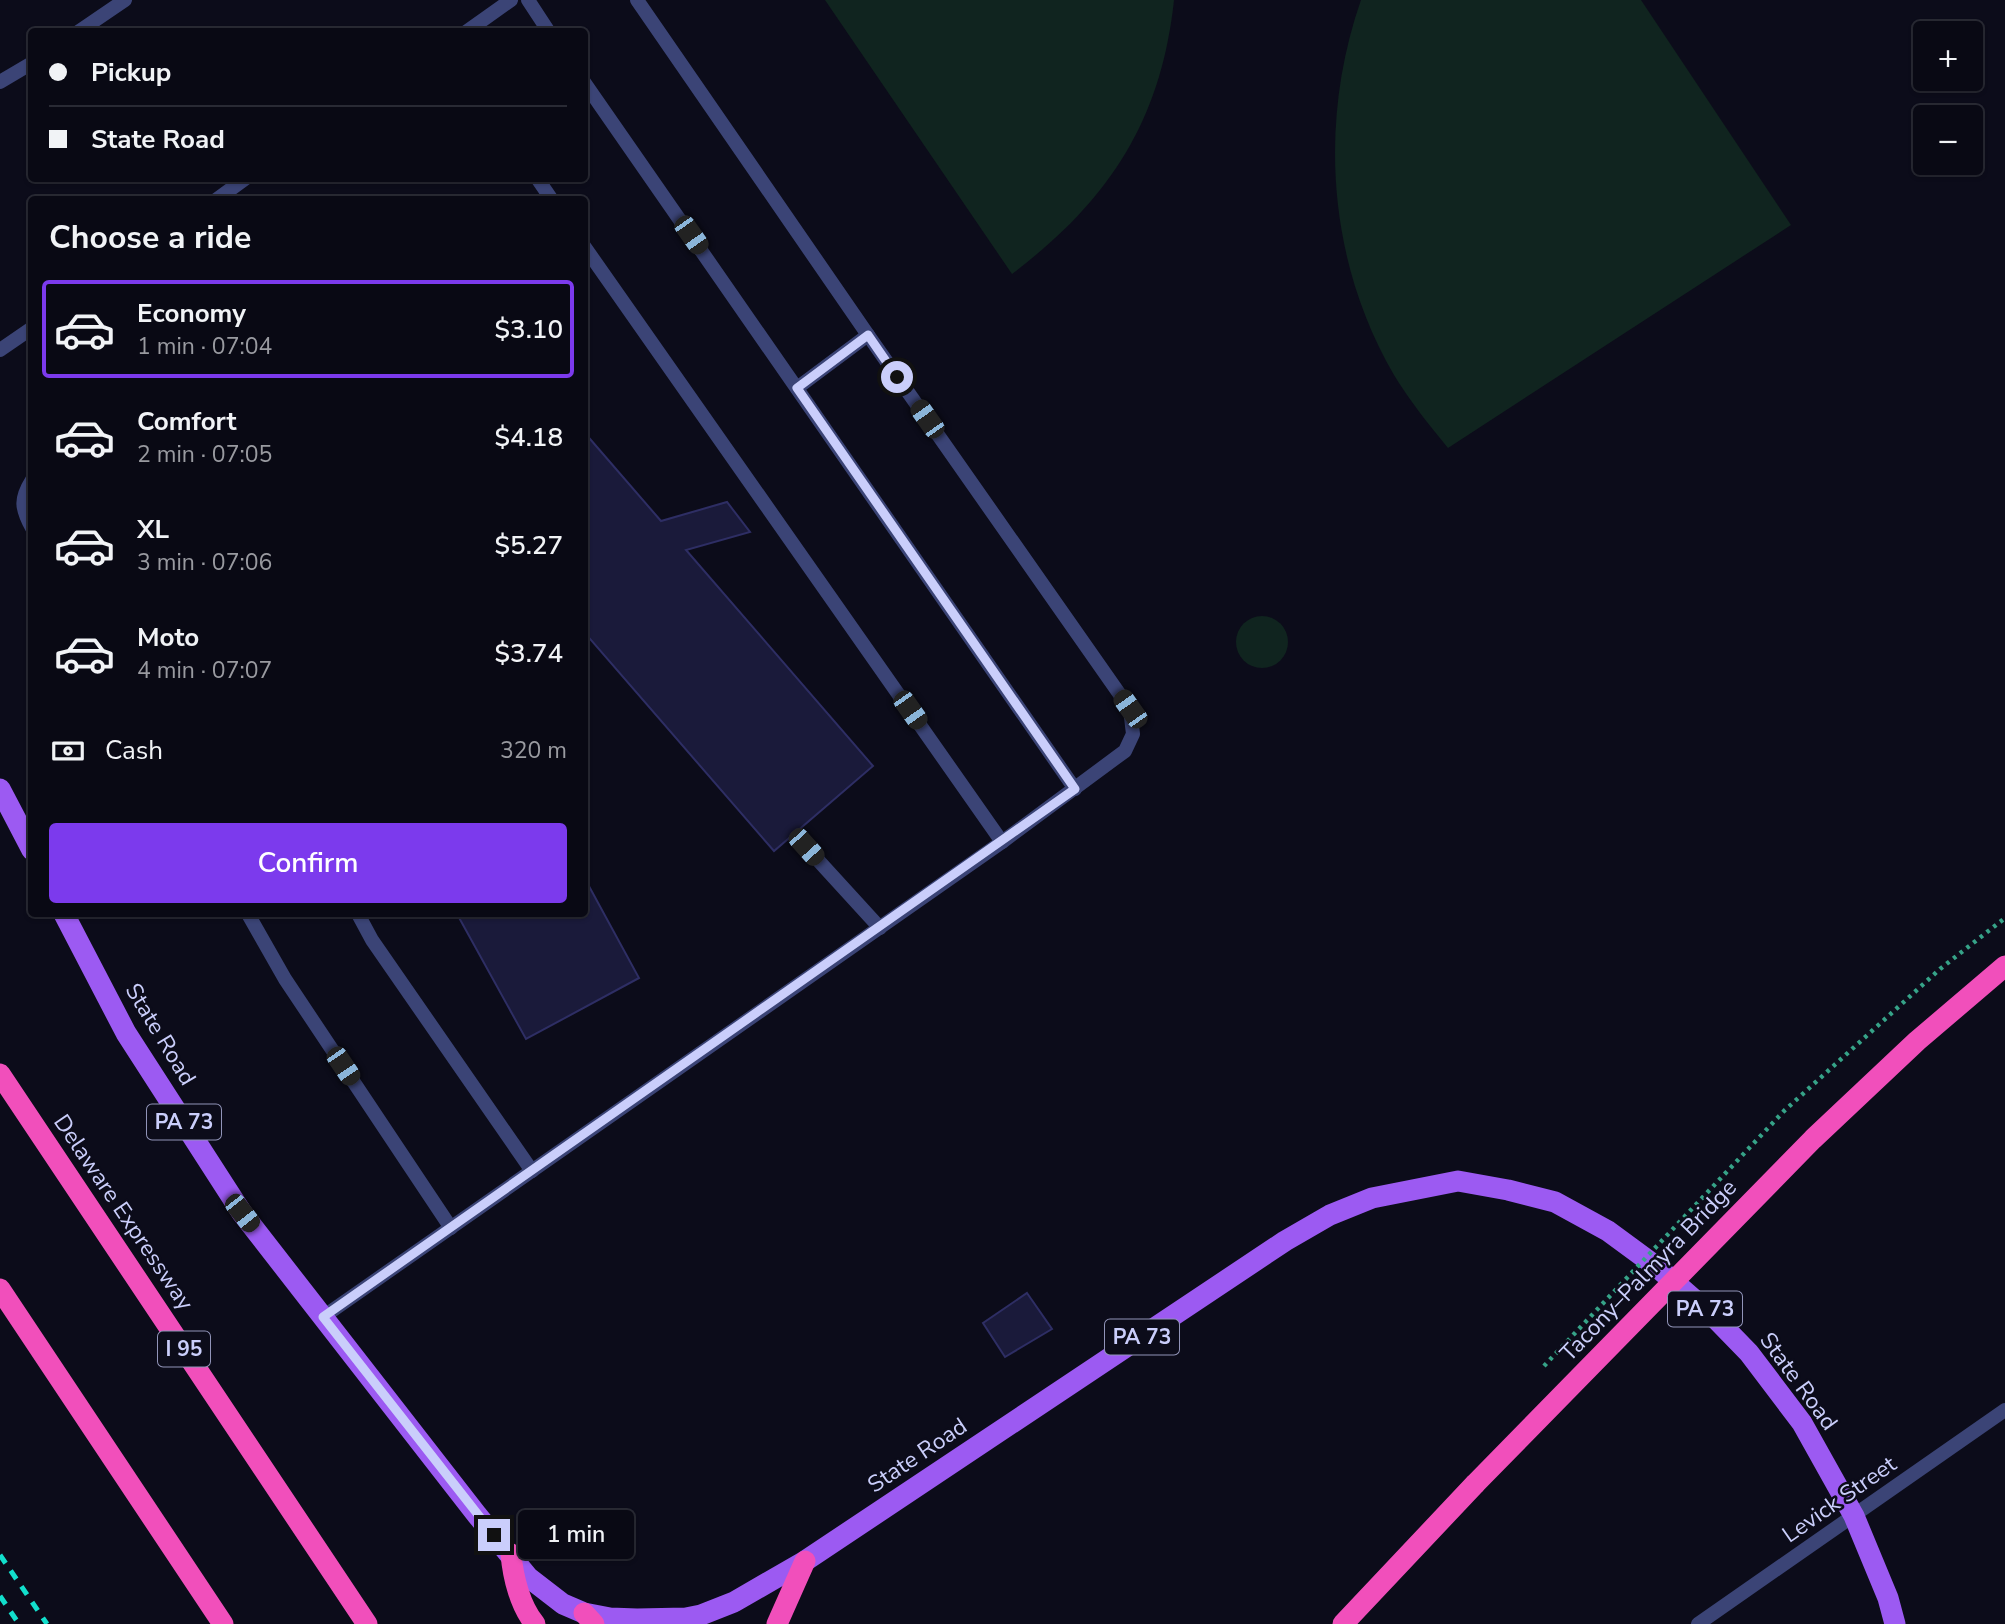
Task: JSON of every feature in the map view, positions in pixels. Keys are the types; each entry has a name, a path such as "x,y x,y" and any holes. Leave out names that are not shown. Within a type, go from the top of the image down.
{"highway":[{"name":"Tacony–Palmyra Bridge","path":"1343,1624 1813,1139 1917,1041 2005,966"},
{"name":"Delaware Expressway","path":"0,1074 367,1624"},
{"path":"0,1289 223,1624"},
{"path":"511,1554 513,1575 530,1618 535,1624"},
{"path":"778,1624 804,1561"}],"main road":[{"path":"0,789 28,842"},
{"name":"State Road","path":"66,917 133,1044 242,1213 528,1577 563,1604 589,1618 638,1619 701,1615 734,1602 804,1561 1285,1241 1330,1215 1372,1198 1458,1181 1507,1189 1555,1202 1608,1231 1657,1267 1714,1317 1749,1353 1802,1423 1854,1516 1888,1598 1895,1624"}],"street":[{"path":"84,28 125,0"},
{"path":"472,28 511,0"},
{"path":"528,0 547,28"},
{"path":"323,1317 1002,842 1125,751 1133,734 1130,709 637,0"},
{"path":"0,82 28,65"},
{"path":"588,88 1075,789"},
{"path":"221,196 241,182"},
{"path":"588,252 1002,842"},
{"path":"0,350 28,331"},
{"path":"797,388 868,335"},
{"path":"28,486 22,495 28,521"},
{"path":"806,847 880,928"},
{"path":"250,917 285,979 451,1228"},
{"path":"360,917 372,940 533,1171"},
{"name":"Levick Street","path":"1698,1624 2005,1410"}],"path":[{"path":"1537,1374 1784,1111 1940,969 2005,918"}],"green space":[{"path":"825,0 1174,0 1157,84 1124,155 1076,218 1012,274"},
{"path":"1361,0 1641,0 1791,225 1448,448 1394,375 1372,331 1355,286 1343,239 1335,143 1347,47"},
{"path":"1262,616 1281,623 1288,642 1281,661 1262,668 1243,661 1236,642 1243,623"}],"building":[{"path":"588,437 661,521 727,502 750,532 686,550 873,766 774,851 588,637"},
{"path":"588,884 639,978 526,1039 459,917 588,917"},
{"path":"1027,1293 1052,1329 1005,1357 983,1323"}],"railway":[{"path":"0,1555 47,1624"},
{"path":"0,1596 19,1624"}],"route":[{"path":"494,1535 323,1317 1075,789 797,388 868,335 897,377"}]}
